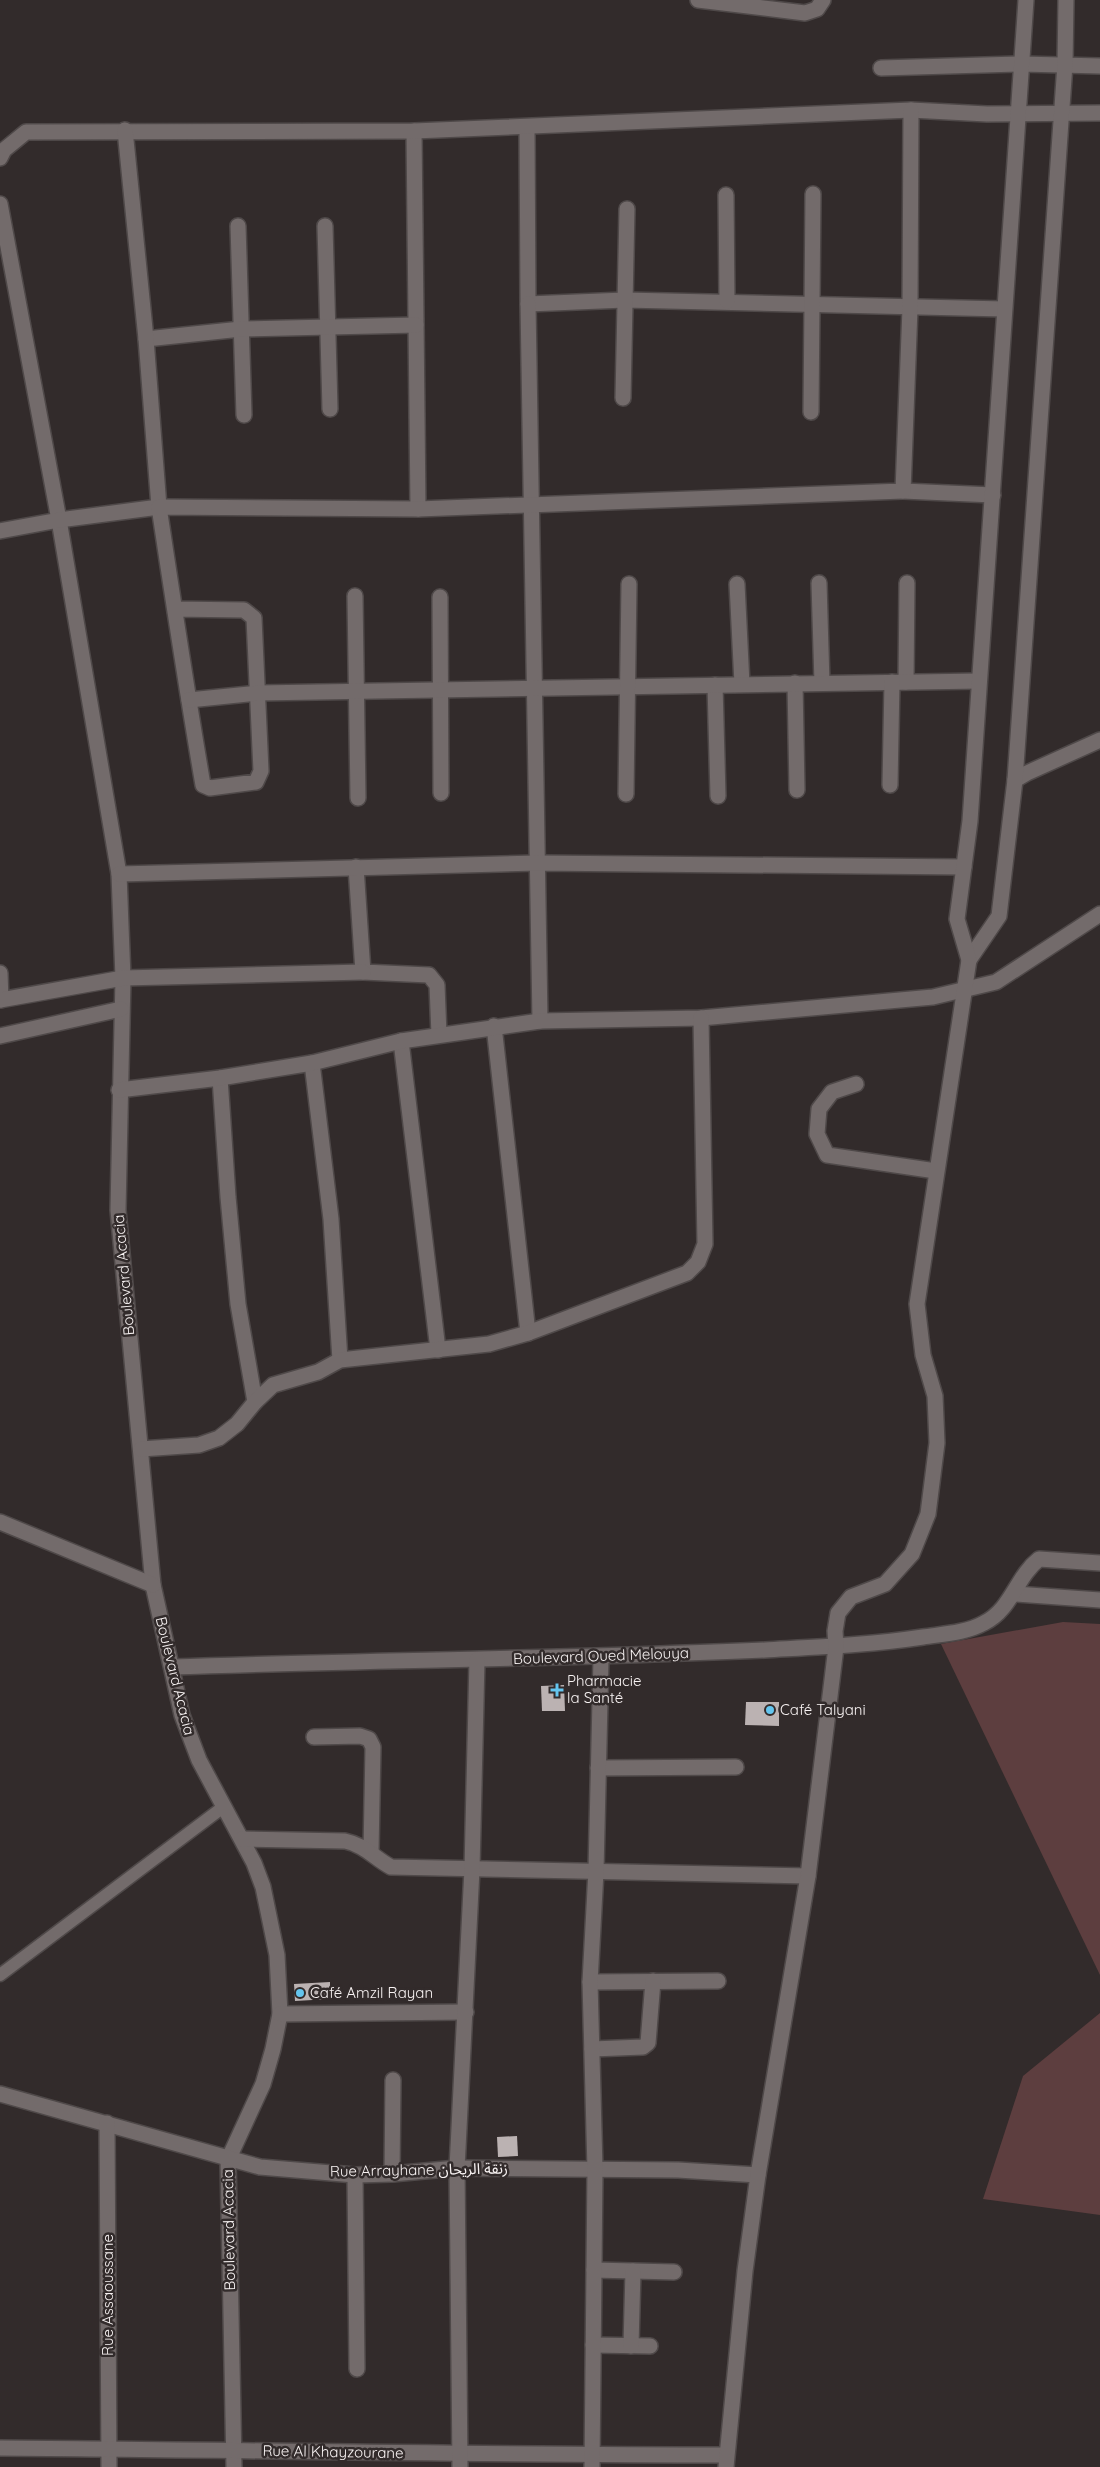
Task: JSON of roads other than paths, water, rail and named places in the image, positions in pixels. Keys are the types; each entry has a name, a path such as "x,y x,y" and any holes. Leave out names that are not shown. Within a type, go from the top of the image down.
{"street":[{"path":"698,0 806,13 817,9 823,0"},
{"path":"726,2461 745,2271 758,2175 808,1876 836,1647 835,1630 838,1613 851,1597 885,1584 912,1554 928,1514 937,1443 935,1396 923,1355 917,1304 969,960 957,919 970,821 1026,0"},
{"path":"969,960 999,916 1016,780 1062,114 1066,0"},
{"path":"881,68 1022,64 1100,66"},
{"path":"0,158 4,150 26,132 125,130 414,131 528,128 911,110 987,114 1017,112 1100,113"},
{"path":"903,491 910,308 911,110"},
{"path":"528,128 530,504 540,1021"},
{"path":"125,130 146,339 159,507 189,700 203,785 210,788 256,782 260,777 254,618 244,610 175,609"},
{"path":"414,131 418,509"},
{"path":"811,412 812,194"},
{"path":"726,195 727,302"},
{"name":"Boulevard Acacia","path":"0,204 59,520 119,874 123,978 119,1090 118,1210 153,1585 182,1715 199,1760 222,1808 242,1839 254,1863 267,1905 277,1955 280,2014 263,2084 228,2160 234,2467"},
{"path":"623,398 627,209"},
{"path":"238,226 244,416"},
{"path":"325,226 330,409"},
{"path":"528,304 625,300 1004,309"},
{"path":"146,339 241,329 416,325"},
{"path":"0,531 59,520 159,507 418,509 903,491 993,495"},
{"path":"819,582 822,683"},
{"path":"890,785 907,583"},
{"path":"626,794 629,584"},
{"path":"737,584 742,684"},
{"path":"355,596 358,798"},
{"path":"440,597 441,793"},
{"path":"189,700 258,692 357,692 533,687 979,681"},
{"path":"795,683 797,790"},
{"path":"715,685 718,796"},
{"path":"1016,780 1027,772 1100,740"},
{"path":"119,874 537,863 964,868"},
{"path":"356,867 362,972"},
{"path":"119,1090 220,1078 312,1063 401,1041 494,1026 540,1021 701,1018 933,997 965,991 996,982 1100,914"},
{"path":"0,973 1,1000 123,978 362,972 429,975 437,985 439,1035"},
{"path":"0,1036 121,1009"},
{"path":"141,1449 199,1444 219,1438 237,1424 254,1402 273,1385 318,1372 340,1360 489,1344 528,1333 673,1280 687,1273 698,1262 705,1244 701,1018"},
{"path":"494,1026 528,1333"},
{"path":"401,1041 438,1350"},
{"path":"312,1063 331,1219 340,1360"},
{"path":"220,1078 238,1304 254,1402"},
{"path":"856,1084 832,1092 820,1110 817,1134 827,1155 936,1172"},
{"path":"0,1522 153,1585"},
{"name":"Boulevard Oued Melouya","path":"172,1667 600,1658 836,1647 897,1641 962,1631 984,1624 994,1617 1015,1594 1024,1574 1039,1559 1100,1563"},
{"path":"1015,1594 1100,1600"},
{"path":"592,2461 595,2168 590,1982 596,1871 600,1658"},
{"path":"460,2461 456,2168 466,2012 472,1869 477,1660"},
{"path":"314,1737 360,1736 369,1739 373,1747 371,1852"},
{"path":"598,1768 736,1767"},
{"path":"242,1839 345,1841 359,1844 371,1852 380,1862 391,1867 808,1876"},
{"path":"590,1982 718,1981"},
{"path":"592,2049 643,2047 648,2043 653,1982"},
{"path":"280,2014 466,2012"},
{"path":"392,2174 393,2080"},
{"name":"Rue Arrayhane زنقة الريحان","path":"0,2094 107,2123 228,2160 260,2167 355,2175 392,2174 456,2168 595,2168 678,2170 758,2175"},
{"name":"Rue Assaoussane","path":"107,2123 109,2467"},
{"path":"355,2175 357,2369"},
{"path":"594,2270 674,2272"},
{"path":"631,2346 633,2271"},
{"path":"593,2345 650,2346"},
{"name":"Rue Al Khayzourane","path":"0,2448 235,2450 460,2461 726,2461"}],"lane":[{"path":"0,1975 222,1808"}],"place":[{"name":"Pharmacie la Santé","path":"557,1690"},
{"name":"Café Talyani","path":"770,1710"},
{"name":"Café Amzil Rayan","path":"300,1993"}]}
